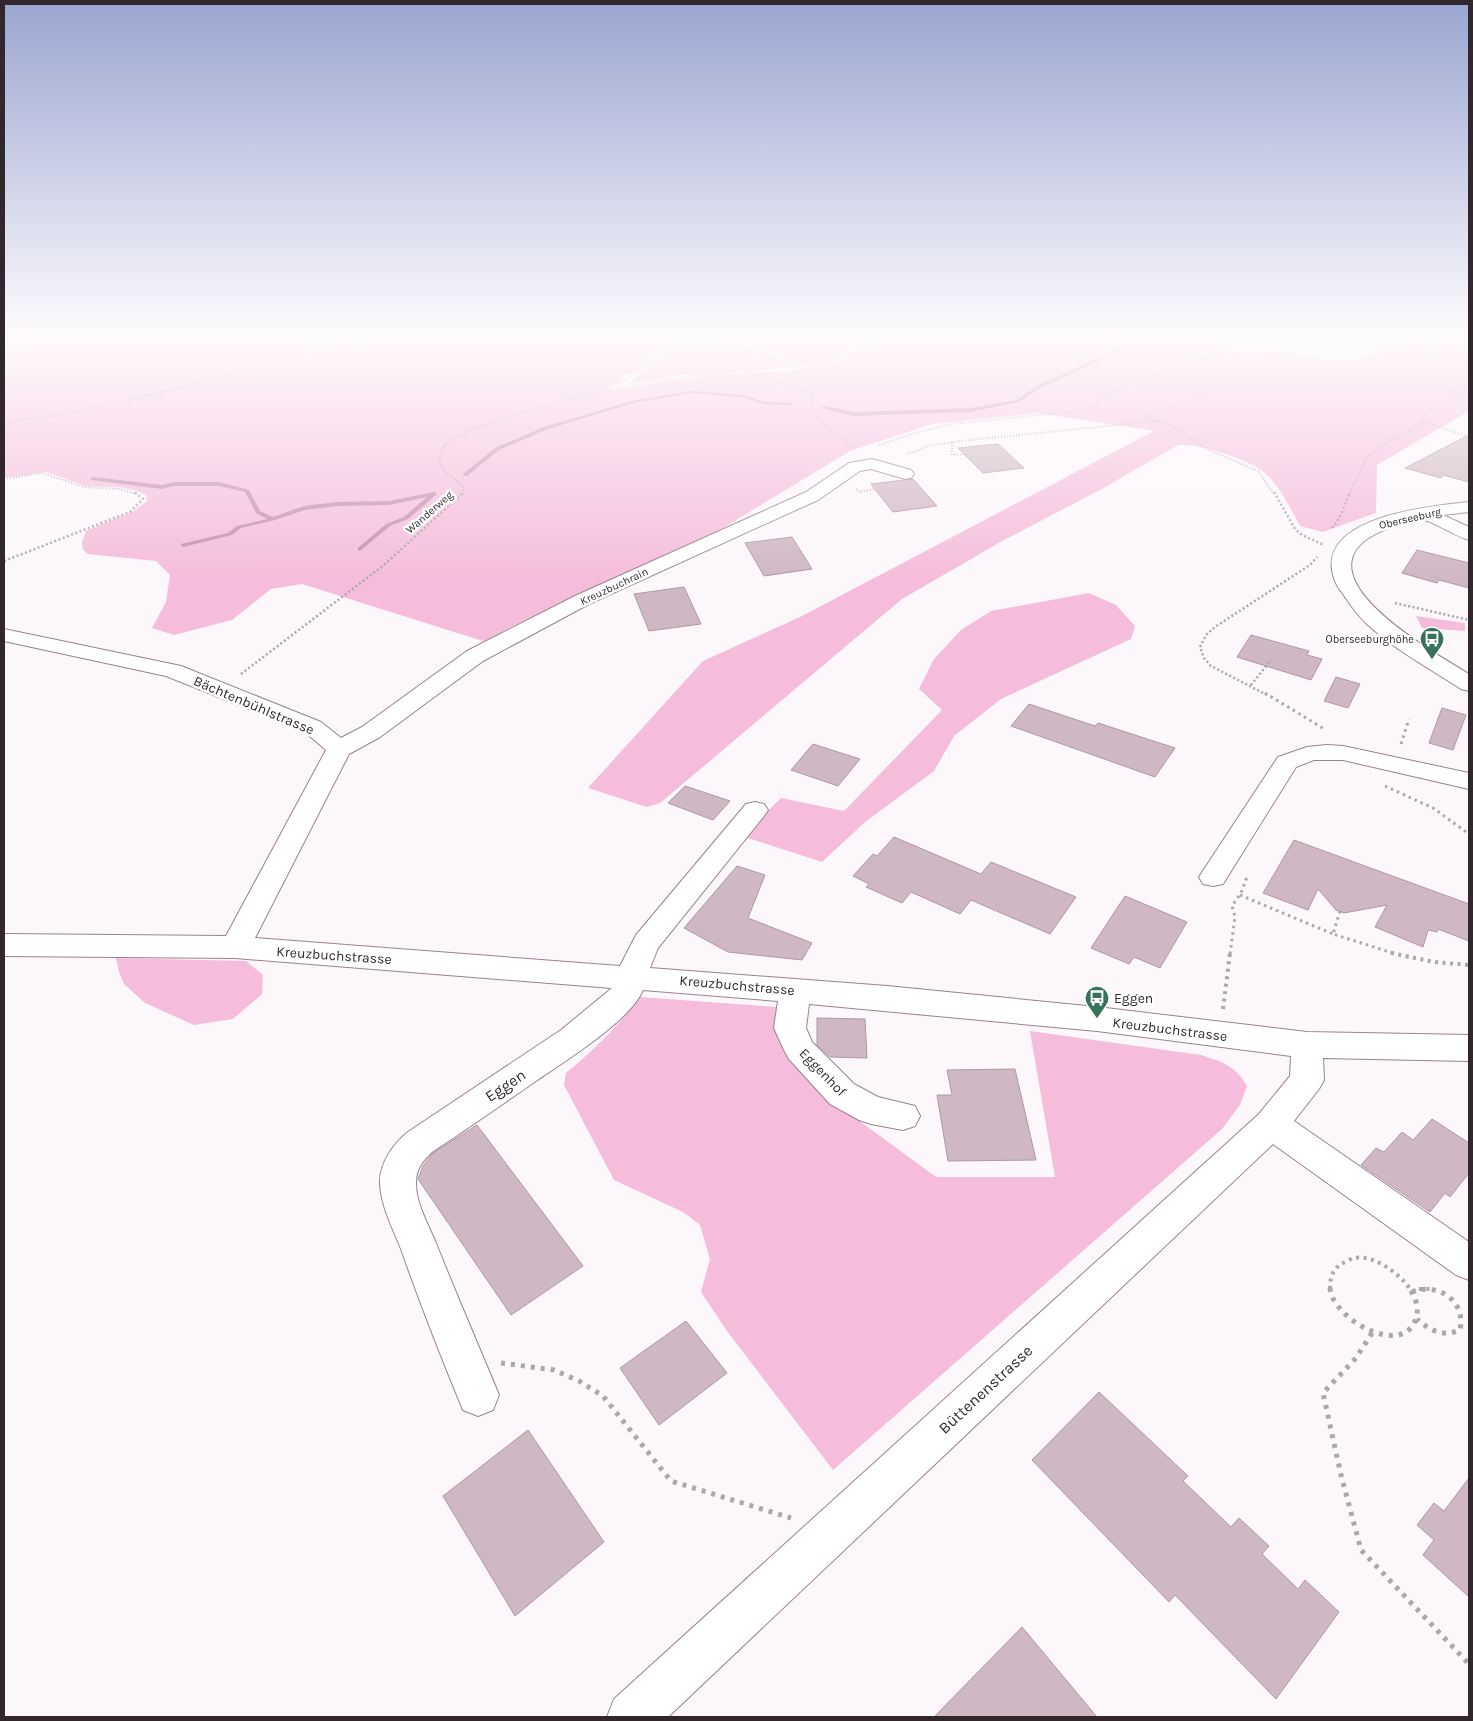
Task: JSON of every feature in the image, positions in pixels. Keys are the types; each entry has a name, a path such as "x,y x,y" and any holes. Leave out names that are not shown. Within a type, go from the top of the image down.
{"street":[{"name":"Kreuzbuchrain","path":"339,749 370,732 475,656 582,600 812,496 855,467 868,464"},
{"path":"868,464 905,474"},
{"name":"Oberseeburg","path":"1469,507 1422,513 1382,523 1361,532 1353,539 1342,556 1341,564 1350,592 1365,609 1388,630 1469,684"},
{"path":"1422,513 1469,534"},
{"name":"Bächtenbühlstrasse","path":"4,634 173,671 313,727 339,749"},
{"path":"235,947 339,749"},
{"path":"1213,877 1286,762 1303,754 1322,752 1344,753 1469,781"},
{"name":"Eggen","path":"478,1395 402,1202 398,1183 400,1168 409,1152 420,1142 572,1039 627,992 631,977 646,943 755,810"},
{"name":"Kreuzbuchstrasse","path":"4,945 235,947 795,990 1096,1019 1307,1045 1469,1048"},
{"name":"Eggenhof","path":"795,990 790,1028 800,1050 842,1094 871,1110 903,1116"},
{"name":"Büttenenstrasse","path":"632,1717 1271,1124 1307,1080 1307,1045"},
{"path":"1271,1124 1469,1263"}],"path":[{"path":"4,422 44,417"},
{"name":"Wanderweg","path":"220,690 384,565 447,506 464,494 462,484 445,472 439,459 445,444 468,430 506,417"},
{"path":"814,417 830,428 840,440 863,452 849,461 837,479"},
{"path":"879,445 952,424 1016,417"},
{"path":"1149,417 1156,421"},
{"path":"1328,534 1340,517 1355,479 1367,457 1389,440 1416,427 1424,417"},
{"path":"868,464 875,458 882,456 915,452 928,446 952,442 1156,421 1165,422 1209,450 1258,471 1267,481 1295,529 1302,535 1330,547"},
{"path":"1421,421 1469,437"},
{"path":"952,442 952,455 964,454"},
{"path":"4,479 43,473 78,486 114,488 135,492 143,499 130,512 4,561"},
{"path":"1324,542 1330,547"},
{"path":"1322,548 1330,547"},
{"path":"1319,554 1310,566 1215,627 1201,642 1201,651 1211,666 1251,685 1324,729 1333,730"},
{"path":"1395,603 1469,620"},
{"path":"1251,685 1271,660"},
{"path":"1401,744 1409,719"},
{"path":"1393,742 1408,746"},
{"path":"1377,783 1433,808 1469,834"},
{"path":"1223,1015 1224,990 1235,918 1230,909 1232,902 1240,895 1333,934 1400,956 1438,963 1469,965"},
{"path":"1333,934 1340,911"},
{"path":"1354,1258 1370,1260 1386,1267 1401,1278 1412,1292 1417,1302 1417,1319 1411,1328 1401,1335 1388,1336 1372,1333 1355,1324 1342,1312 1332,1297 1330,1283 1332,1271 1341,1262 1354,1258"},
{"path":"1412,1292 1420,1287 1426,1287 1444,1292 1454,1300 1461,1311 1463,1322 1460,1330 1451,1334 1439,1334 1426,1328 1417,1319"},
{"path":"1372,1333 1356,1358 1323,1393 1341,1475 1361,1550 1469,1664"},
{"path":"462,1358 554,1370 579,1381 603,1396 672,1481 750,1505"}],"shaded area":[{"path":"4,417 996,417 932,424 850,451 723,528 509,628 486,642 302,584 271,589 232,620 174,635 152,628 166,602 170,575 156,561 88,554 83,550 82,543 86,531 134,511 147,501 146,495 119,487 85,486 46,472 4,478"},
{"path":"1065,417 1458,417 1377,465 1376,513 1323,532 1300,526 1285,498 1276,486 1266,474 1249,463 1224,453 1187,445 1178,445 1100,490 1004,540 902,599 660,803 647,807 588,788 703,661 800,617 1154,431"},
{"path":"1089,593 1116,605 1135,626 1131,639 1001,699 954,736 934,771 865,822 822,862 742,836 781,798 844,811 942,710 919,689 934,659 961,630 991,611"},
{"path":"1416,616 1465,623 1465,631 1422,628"},
{"path":"116,958 246,961 263,975 262,994 233,1019 194,1025 145,1003 124,984"},
{"path":"640,997 777,1007 839,1106 936,1177 1055,1177 1030,1031 1201,1055 1222,1062 1233,1069 1247,1086 1240,1105 1222,1129 833,1470 727,1331 701,1292 710,1259 700,1225 683,1212 614,1180 564,1085 566,1073 605,1037"}],"building":[{"path":"1469,435 1469,482 1443,475 1441,478 1405,468"},
{"path":"998,444 1024,468 983,473 958,448"},
{"path":"913,479 937,506 893,512 871,484"},
{"path":"792,537 812,569 764,576 745,543"},
{"path":"1417,550 1469,563 1469,588 1439,580 1437,583 1402,573"},
{"path":"684,587 701,624 649,631 634,594"},
{"path":"1251,635 1309,651 1307,655 1322,659 1311,680 1237,657"},
{"path":"1336,677 1360,684 1348,708 1324,701"},
{"path":"1029,704 1095,726 1098,723 1175,748 1155,777 1011,726"},
{"path":"1442,708 1466,715 1453,750 1429,743"},
{"path":"813,744 860,759 838,786 791,770"},
{"path":"685,786 730,801 713,820 668,803"},
{"path":"894,837 981,874 991,862 1076,897 1050,934 971,900 960,914 911,892 902,903 866,887 869,884 853,876 873,854 877,856"},
{"path":"1294,840 1469,904 1469,941 1438,929 1437,932 1428,930 1423,947 1375,927 1387,905 1344,913 1336,910 1318,889 1308,910 1263,893"},
{"path":"737,866 765,875 748,918 812,943 802,960 728,952 684,928"},
{"path":"1125,896 1187,922 1160,968 1134,957 1129,964 1091,948"},
{"path":"817,1018 865,1019 867,1058 830,1057 817,1045"},
{"path":"1015,1069 1036,1160 948,1161 937,1095 952,1095 947,1070"},
{"path":"1432,1119 1469,1143 1469,1173 1450,1197 1445,1193 1430,1212 1361,1165 1376,1148 1384,1152 1402,1132 1413,1140"},
{"path":"477,1125 583,1266 511,1315 418,1179 423,1166 433,1153"},
{"path":"686,1321 727,1373 659,1425 620,1368"},
{"path":"1099,1392 1188,1476 1183,1481 1231,1527 1239,1518 1269,1546 1262,1554 1298,1589 1305,1580 1339,1612 1276,1699 1175,1595 1169,1602 1032,1460"},
{"path":"528,1430 604,1542 515,1616 443,1496"},
{"path":"1469,1478 1469,1597 1423,1555 1434,1540 1417,1525 1434,1503 1444,1511"},
{"path":"1022,1627 1097,1717 934,1717"}],"waterway":[{"path":"465,475 497,449 546,428 581,417"},
{"path":"93,479 162,487 174,484 219,484 247,491 258,512 273,519"},
{"path":"273,519 304,508 337,504 389,503 434,494"},
{"path":"360,549 388,525 406,518 432,496"},
{"path":"183,545 230,534 239,527 273,519"}],"place":[{"name":"Oberseeburghöhe","path":"1432,660"},
{"name":"Eggen","path":"1097,1019"}]}
